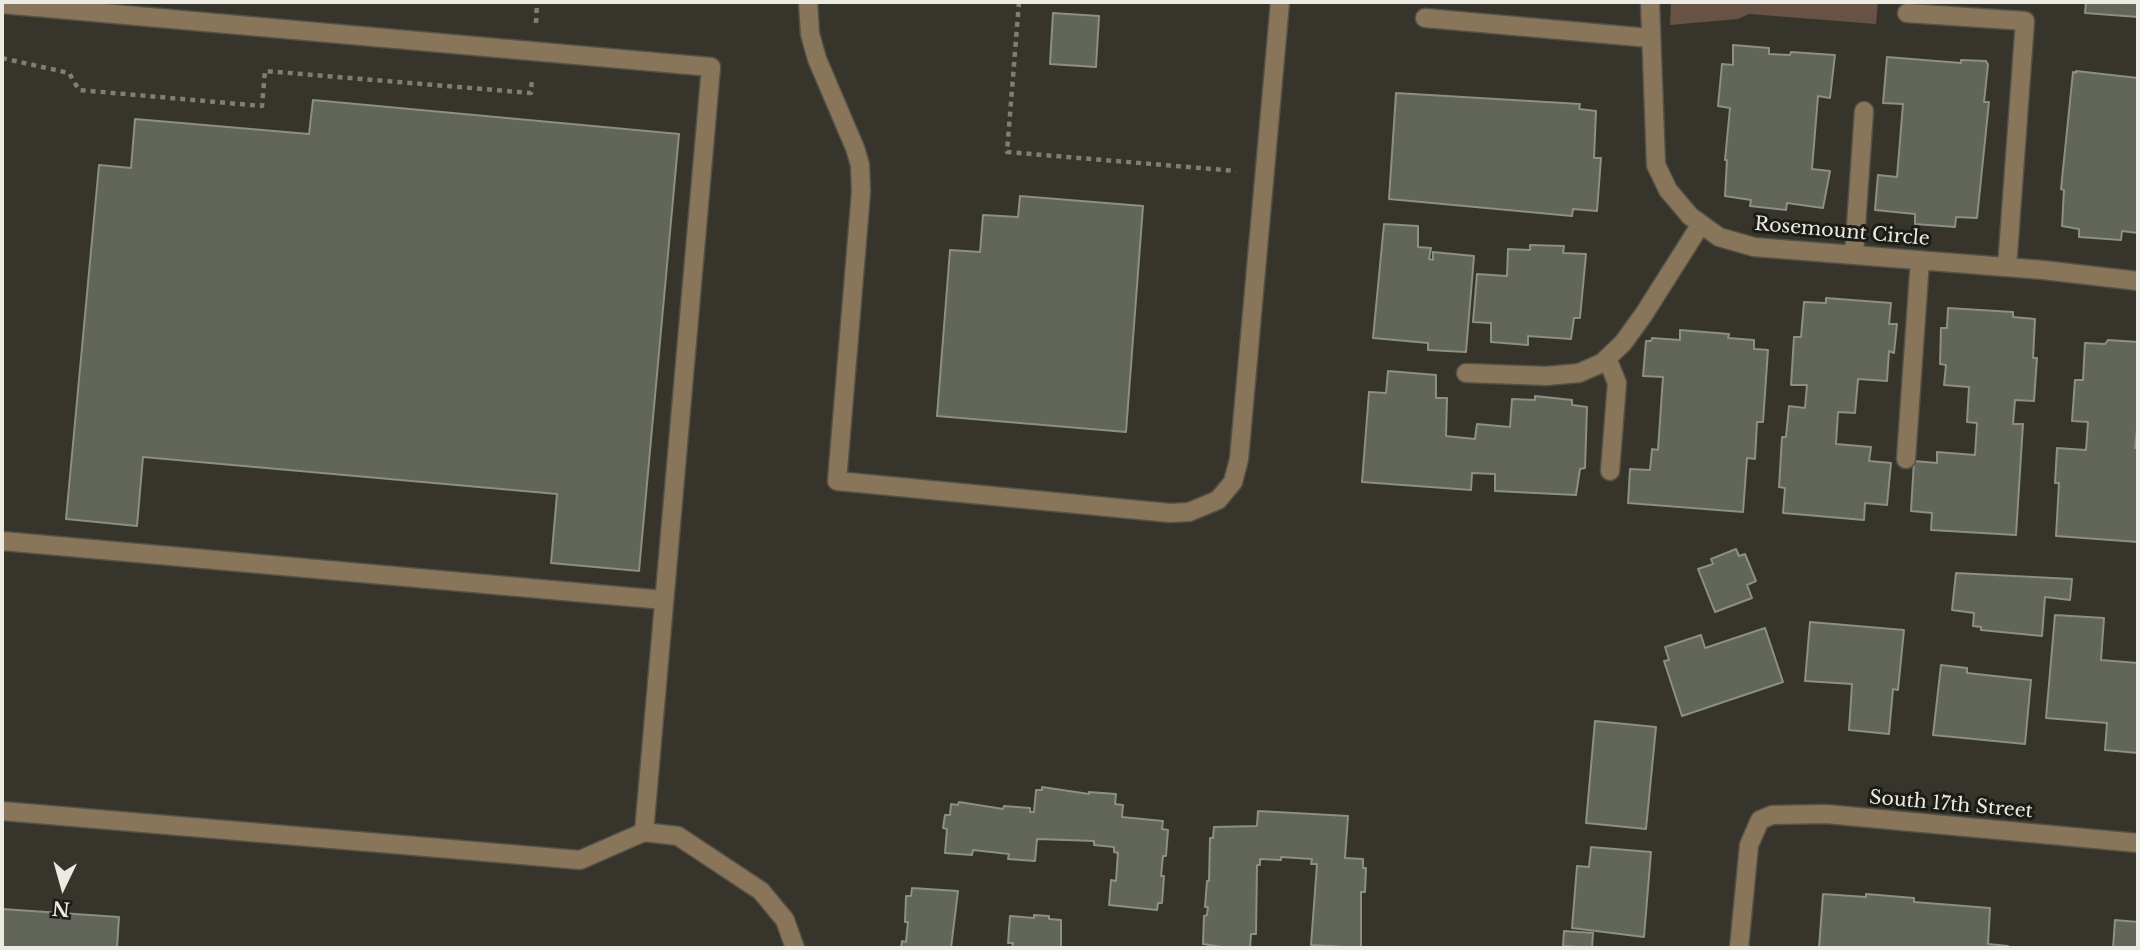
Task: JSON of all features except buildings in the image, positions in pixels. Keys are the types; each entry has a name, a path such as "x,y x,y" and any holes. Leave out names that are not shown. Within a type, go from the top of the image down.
{"street":[{"path":"808,2 810,34 817,59 855,148 861,178 859,242 843,390 837,481 1170,513 1189,512 1218,500 1233,482 1240,459 1280,2"},
{"name":"Rosemount Circle","path":"1650,2 1656,165 1668,190 1690,215 1719,237 1754,247 2007,267 2138,281"},
{"path":"2,4 711,66 644,832"},
{"path":"1907,13 2025,21 2007,267"},
{"path":"1425,18 1650,38"},
{"path":"1854,255 1864,111"},
{"path":"1466,373 1546,376 1579,373 1602,363 1623,343 1644,314 1701,224"},
{"path":"1906,459 1920,260"},
{"path":"1607,358 1617,383 1610,471"},
{"path":"2,541 664,600"},
{"path":"2,811 580,860 644,832 678,836 761,891 785,920 795,948"},
{"name":"South 17th Street","path":"1739,948 1747,854 1752,834 1760,820 1781,814 1826,814 2138,843"}],"path":[{"path":"2,58 69,73 79,90 262,106 265,71 531,93 537,2"},
{"path":"1019,2 1006,152 1265,174"}],"shaded area":[{"path":"1671,2 1878,2 1876,24 1749,14 1738,19 1670,25"}]}
